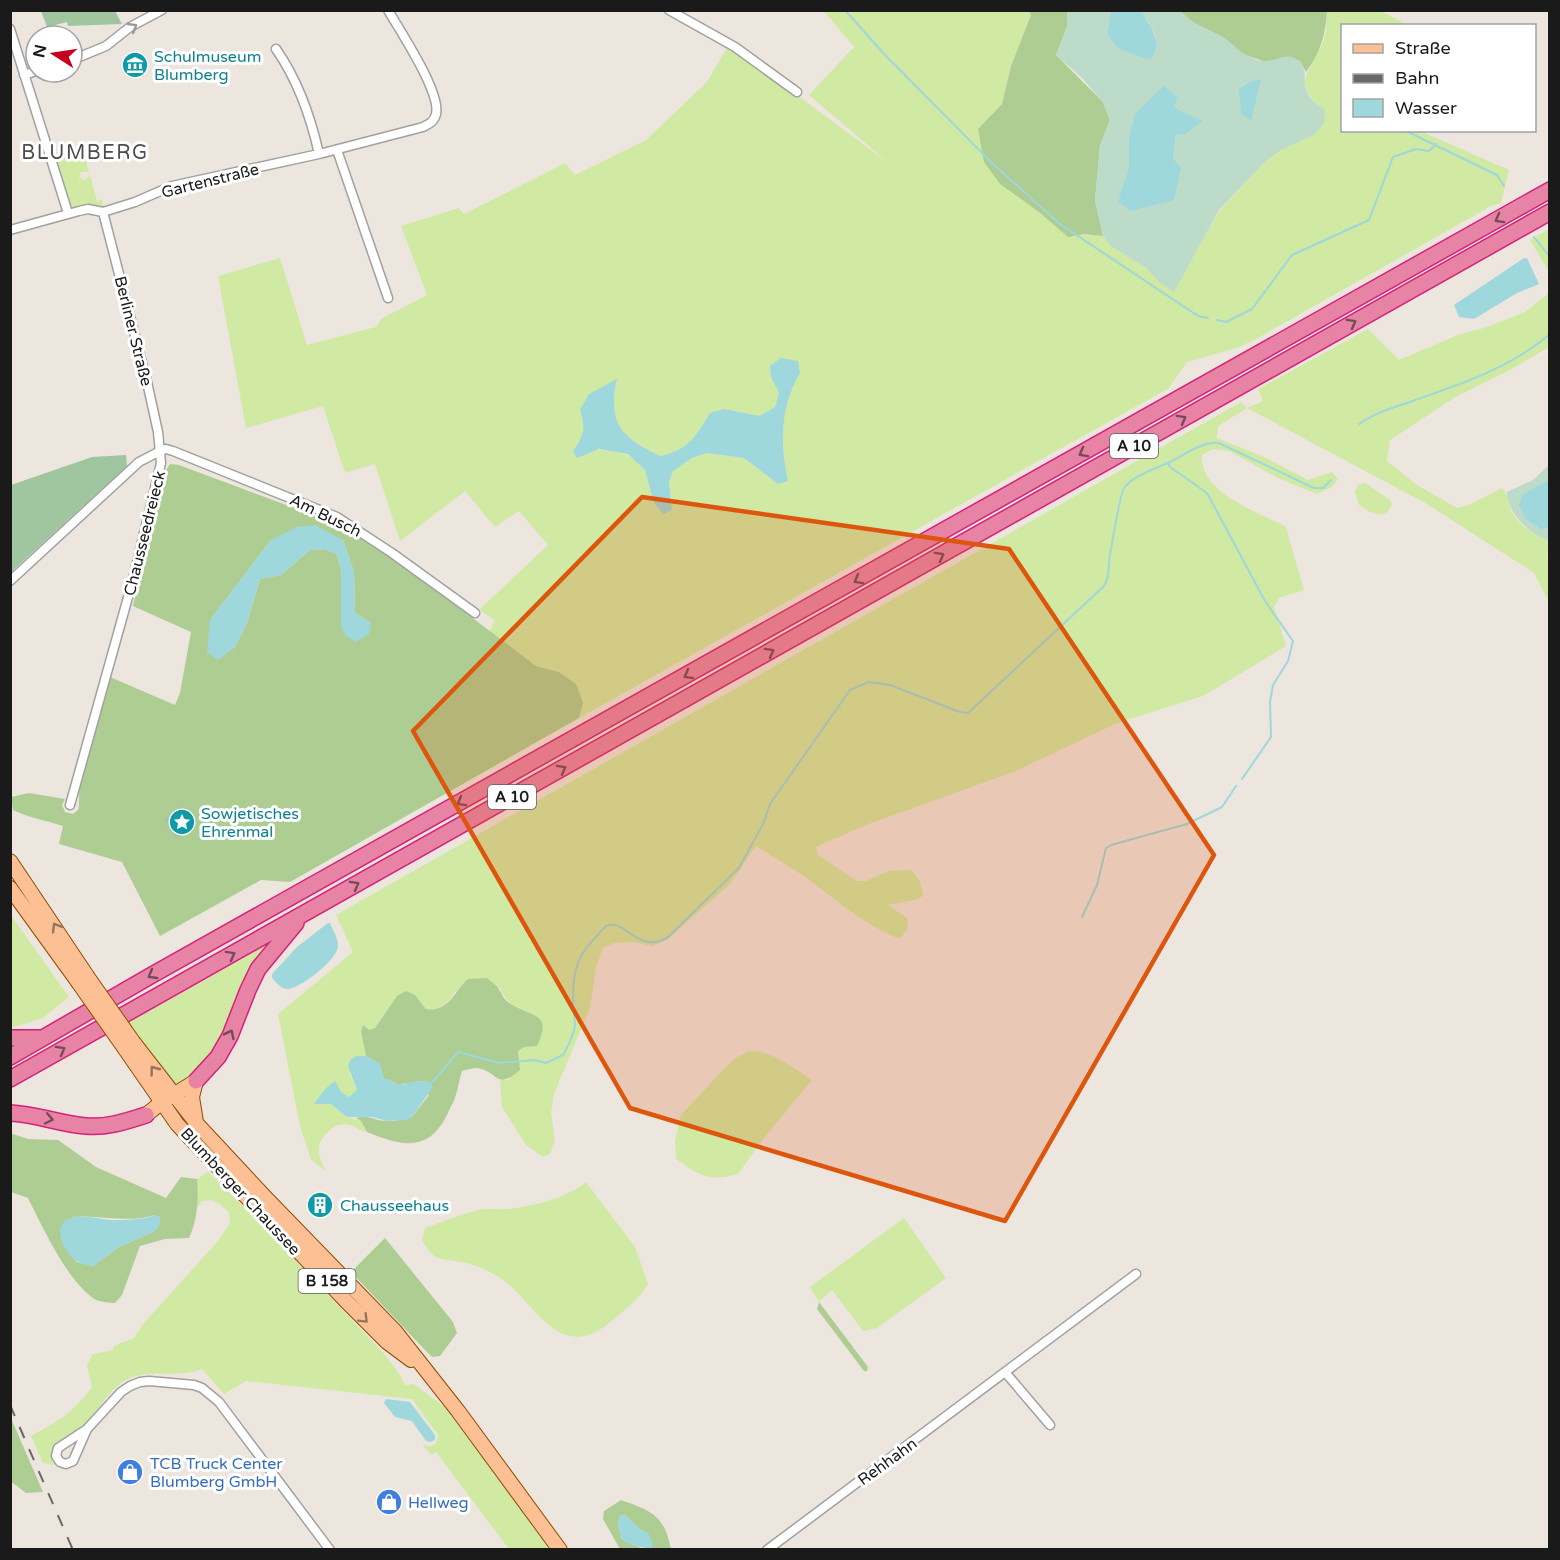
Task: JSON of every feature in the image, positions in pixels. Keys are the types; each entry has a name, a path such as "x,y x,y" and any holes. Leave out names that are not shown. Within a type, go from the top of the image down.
{"highway":[{"name":"A 10","path":"10,1057 1550,190"},
{"name":"A 10","path":"10,1079 1550,212"},
{"path":"196,1081 218,1057 230,1036 258,969 304,914"},
{"path":"10,1038 43,1038"},
{"path":"10,1113 87,1126 117,1124 147,1115"}],"main road":[{"name":"B 158","path":"10,861 83,979"},
{"name":"B 158","path":"10,888 83,979"},
{"name":"Blumberger Chaussee","path":"83,979 168,1099 197,1124 281,1215 395,1331 560,1550"},
{"path":"147,1115 196,1081"},
{"path":"196,1081 192,1097 197,1124"},
{"name":"Blumberger Chaussee","path":"168,1099 177,1124 387,1342 424,1369"},
{"path":"147,1115 160,1117 177,1124"}],"street":[{"path":"84,55 106,46 130,27 162,10"},
{"name":"Gartenstraße","path":"10,230 88,209 104,212 172,186 338,150 431,123 436,116 435,99 425,75 388,10"},
{"path":"669,10 735,47 797,92"},
{"path":"10,29 15,59 24,75"},
{"path":"276,49 299,94 319,154"},
{"path":"27,84 68,213"},
{"path":"338,150 388,298"},
{"name":"Berliner Straße","path":"104,212 146,379 160,452"},
{"name":"Am Busch","path":"160,452 166,449 173,451 337,517 475,613"},
{"name":"Chausseedreieck","path":"10,581 139,462 160,452 161,463 144,538 70,805"},
{"name":"Rehhahn","path":"768,1550 1136,1274"},
{"path":"1005,1372 1050,1425"},
{"path":"87,1429 121,1392 130,1386 149,1380 185,1383 202,1388 225,1409 330,1550"}],"highlighted area":[{"path":"642,497 1009,549 1214,855 1005,1221 630,1108 413,731"}],"green space":[{"path":"41,11 115,11 122,24 84,25 68,24 67,22 46,24"},
{"path":"824,11 1029,11 1031,15 1011,66 1002,104 978,129 1009,191 1068,236 1084,234 1103,236 1174,291 1219,211 1267,160 1281,150 1314,135 1324,110 1308,93 1305,79 1324,40 1327,11 1381,11 1406,24 1341,24 1341,132 1422,132 1509,170 1501,203 1491,206 1256,339 1237,348 1187,362 1169,388 579,718 583,703 559,672 536,666 489,632 495,620 479,610 548,545 519,511 495,527 465,491 400,541 375,464 345,473 323,406 246,428 218,276 280,258 307,345 376,327 381,319 427,295 401,226 459,208 464,214 565,163 575,175 646,140 707,82 728,46 891,165 809,95 854,47","holes":["800,373 785,412 783,439 788,481 778,484 744,458 707,453 692,458 673,471 669,482 672,510 654,503 646,471 633,457 613,451 573,451 583,432 580,410 617,380 614,408 621,428 636,442 660,456 678,450 691,441 710,413 724,409 760,416 776,407 779,393 771,377"]},
{"path":"1029,11 1067,11 1067,27 1056,55 1103,102 1110,120 1100,146 1095,200 1103,236 1084,234 1068,237 1000,184 984,162 978,129 1002,104 1011,66 1031,15"},
{"path":"1067,11 1111,11 1107,34 1116,47 1125,50 1157,43 1150,24 1136,11 1180,11 1196,23 1223,37 1251,58 1268,61 1289,57 1298,60 1304,70 1307,93 1325,110 1324,123 1314,135 1281,150 1267,160 1219,210 1174,292 1159,282 1146,268 1111,246 1103,236 1095,200 1100,146 1110,120 1103,102 1082,78 1056,55 1067,27","holes":["1174,105 1179,110 1202,121 1176,133 1173,159 1118,201 1129,167"]},
{"path":"1180,11 1327,11 1321,43 1306,72 1300,61 1263,61 1242,54 1224,38 1192,22"},
{"path":"81,145 89,172 81,172 79,178 84,180 90,176 97,201 102,200 104,208 69,206 54,156 56,153"},
{"path":"1549,229 1549,272 1530,240"},
{"path":"1549,293 1549,347 1508,371 1457,396 1390,440 1387,461 1417,485 1457,508 1471,504 1502,488 1507,495 1511,510 1522,525 1549,541 1547,558 1550,559 1549,602 1534,573 1427,504 1247,408 1263,401 1258,389 1368,329 1399,360 1458,335 1487,327 1525,312"},
{"path":"1241,402 1247,408 1218,426 1217,438 1264,457 1308,480 1332,472 1338,479 1332,487 1317,494 1278,478 1229,451 1213,449 1202,455 1204,468 1210,480 1220,491 1247,508 1286,527 1304,590 1279,598 1274,607 1286,646 1203,696 1117,723 1016,771 866,825 816,847 818,855 857,881 866,881 889,871 911,870 920,881 923,896 915,900 888,905 907,918 908,928 900,939 872,925 799,873 756,846 729,885 668,939 652,946 633,942 614,943 603,948 596,967 590,1008 554,1094 551,1112 555,1140 550,1154 543,1157 526,1145 502,1107 500,1080 509,1080 518,1051 524,1047 535,1014 514,1006 506,999 500,988 455,991 444,1006 432,1010 426,1009 415,995 387,1010 375,1028 369,1030 363,1025 361,1031 366,1056 357,1056 350,1074 357,1091 349,1097 341,1092 337,1085 315,1104 331,1104 347,1117 361,1121 367,1132 350,1125 338,1125 327,1132 320,1142 320,1158 326,1172 311,1159 300,1126 278,1014 353,952 336,915"},
{"path":"126,455 127,466 11,572 11,485 92,457"},
{"path":"170,464 179,465 359,532 536,666 559,672 576,684 583,703 579,718 290,882 261,880 160,936 122,862 59,844 63,826 13,810 11,797 29,793 65,799 62,805 65,812 73,814 78,810 80,786 110,677 175,705 180,693 191,632 133,606 166,470","holes":["271,540 343,540 354,572 355,613 371,623 341,626 341,570 337,554 324,549 310,550 281,575 260,579 247,623 235,647 217,660 210,620"]},
{"path":"1549,465 1549,480 1540,485 1526,519 1540,529 1549,528 1549,541 1527,528 1515,516 1507,492 1533,480"},
{"path":"1365,483 1390,500 1392,504 1390,509 1377,514 1359,505 1355,492 1359,484"},
{"path":"184,807 196,828 176,839 164,819"},
{"path":"10,914 69,997 43,1018 11,1028"},
{"path":"279,938 204,1068 174,1089 128,1023"},
{"path":"487,978 497,987 506,1001 541,1020 543,1026 537,1046 524,1047 518,1051 520,1070 501,1080 477,1068 462,1071 455,1098 447,1115 440,1127 422,1141 402,1143 367,1132 361,1121 356,1118 389,1121 412,1117 429,1095 406,1083 398,1085 384,1079 378,1065 366,1056 361,1031 363,1025 369,1030 375,1028 397,996 406,991 415,995 426,1009 434,1009 445,1005 468,979"},
{"path":"749,1051 774,1057 812,1080 764,1138 738,1174 719,1177 705,1176 676,1159 675,1141 681,1115 722,1071 736,1058"},
{"path":"10,1133 28,1139 58,1140 96,1167 166,1198 181,1177 197,1179 198,1194 196,1217 189,1238 165,1239 140,1246 122,1295 115,1303 96,1300 86,1292 57,1254 28,1198 11,1192","holes":["155,1215 159,1217 155,1231 119,1247 93,1266 77,1262 69,1254 72,1217 124,1219"]},
{"path":"208,1172 261,1224 378,1348 394,1366 405,1385 414,1384 454,1414 553,1549 509,1549 436,1452 431,1455 422,1444 430,1447 436,1443 438,1435 412,1399 246,1381 224,1394 202,1369 184,1373 140,1375 117,1386 83,1426 57,1444 51,1452 54,1465 43,1463 31,1436 65,1416 92,1387 87,1365 93,1354 113,1350 114,1346 134,1338 144,1323 219,1240 230,1223 229,1213 221,1205 211,1200 202,1201 195,1211 198,1192 197,1179"},
{"path":"586,1182 635,1247 648,1284 625,1310 590,1334 574,1337 560,1332 547,1323 497,1276 471,1264 438,1258 430,1253 422,1240 425,1228 452,1218 482,1209 507,1209 538,1204 569,1193"},
{"path":"904,1218 946,1278 877,1328 863,1331 832,1290 819,1302 810,1287"},
{"path":"385,1238 453,1322 457,1333 440,1356 432,1357 351,1272"},
{"path":"819,1302 868,1367 867,1371 864,1371 817,1309"},
{"path":"10,1416 43,1492 26,1493 11,1483"},
{"path":"621,1500 649,1511 665,1529 671,1549 644,1549 620,1549 603,1519 604,1511","holes":["620,1515 625,1515 640,1529 644,1549 622,1540 618,1525"]}],"water":[{"path":"1111,11 1142,13 1157,43 1152,59 1140,57 1116,47 1107,34"},
{"path":"1261,79 1251,120 1241,114 1239,89 1252,81"},
{"path":"1164,86 1178,98 1174,105 1179,110 1203,121 1183,135 1176,134 1173,159 1181,168 1174,200 1130,211 1118,201 1129,167 1129,138 1135,114"},
{"path":"1527,258 1539,284 1517,293 1474,319 1459,317 1454,305"},
{"path":"781,358 798,361 800,373 793,386 785,412 783,440 788,481 778,484 744,458 707,453 692,458 673,471 669,482 672,510 663,514 654,503 645,470 628,454 599,449 577,458 573,451 583,432 580,410 589,394 617,379 614,407 620,427 636,442 660,456 678,450 691,441 710,413 724,409 760,416 775,407 779,393 771,377 770,366"},
{"path":"1549,480 1549,528 1540,529 1526,519 1519,505 1523,494"},
{"path":"315,525 343,540 354,572 355,613 371,623 369,634 355,642 346,636 341,626 341,570 337,554 324,549 310,550 281,575 260,579 247,623 235,647 218,660 207,652 210,620 271,540 297,527"},
{"path":"328,923 338,942 337,951 332,958 301,984 287,989 281,987 272,978 272,974 297,947"},
{"path":"366,1056 380,1063 384,1079 398,1085 428,1081 433,1087 412,1117 406,1120 386,1121 373,1117 347,1117 331,1104 314,1104 325,1089 335,1081 341,1092 349,1097 357,1090 348,1066 351,1059"},
{"path":"155,1215 160,1217 160,1225 155,1231 119,1247 93,1266 74,1259 61,1238 63,1223 74,1217 123,1220"},
{"path":"386,1399 410,1402 435,1435 435,1440 426,1441 412,1421 395,1417 384,1403"},
{"path":"620,1515 625,1515 648,1533 653,1543 652,1549 631,1545 622,1540 618,1525"}],"waterway":[{"path":"845,10 885,55 992,163 1060,224 1198,316 1208,318"},
{"path":"1408,132 1497,175 1504,186"},
{"path":"1217,320 1226,322 1252,309 1292,255 1369,220 1393,157 1416,149 1429,151 1436,144"},
{"path":"1534,237 1550,257"},
{"path":"1359,424 1386,410 1450,388 1503,365 1550,334"},
{"path":"431,1084 458,1052 499,1063 535,1060 546,1063 563,1055 575,1028 574,978 580,958 586,948 606,926 613,925 647,942 667,938 739,868 763,824 770,804 850,690 869,682 890,685 968,713 1104,586 1108,575 1122,492 1133,480 1195,449 1213,443 1219,443 1314,488 1323,488 1331,480"},
{"path":"1168,463 1170,467 1207,493 1265,601 1293,641 1288,661 1273,685 1270,702 1271,737 1242,779"},
{"path":"1082,917 1097,885 1106,848 1187,824 1222,807 1236,786"}],"railway":[{"path":"10,1405 73,1550"}],"place":[{"name":"Schulmuseum Blumberg","path":"135,65"},
{"name":"Sowjetisches Ehrenmal","path":"182,822"},
{"name":"Chausseehaus","path":"320,1205"},
{"name":"TCB Truck Center Blumberg GmbH","path":"130,1472"},
{"name":"Hellweg","path":"389,1502"}],"district":[{"name":"BLUMBERG","path":"85,152"}]}
